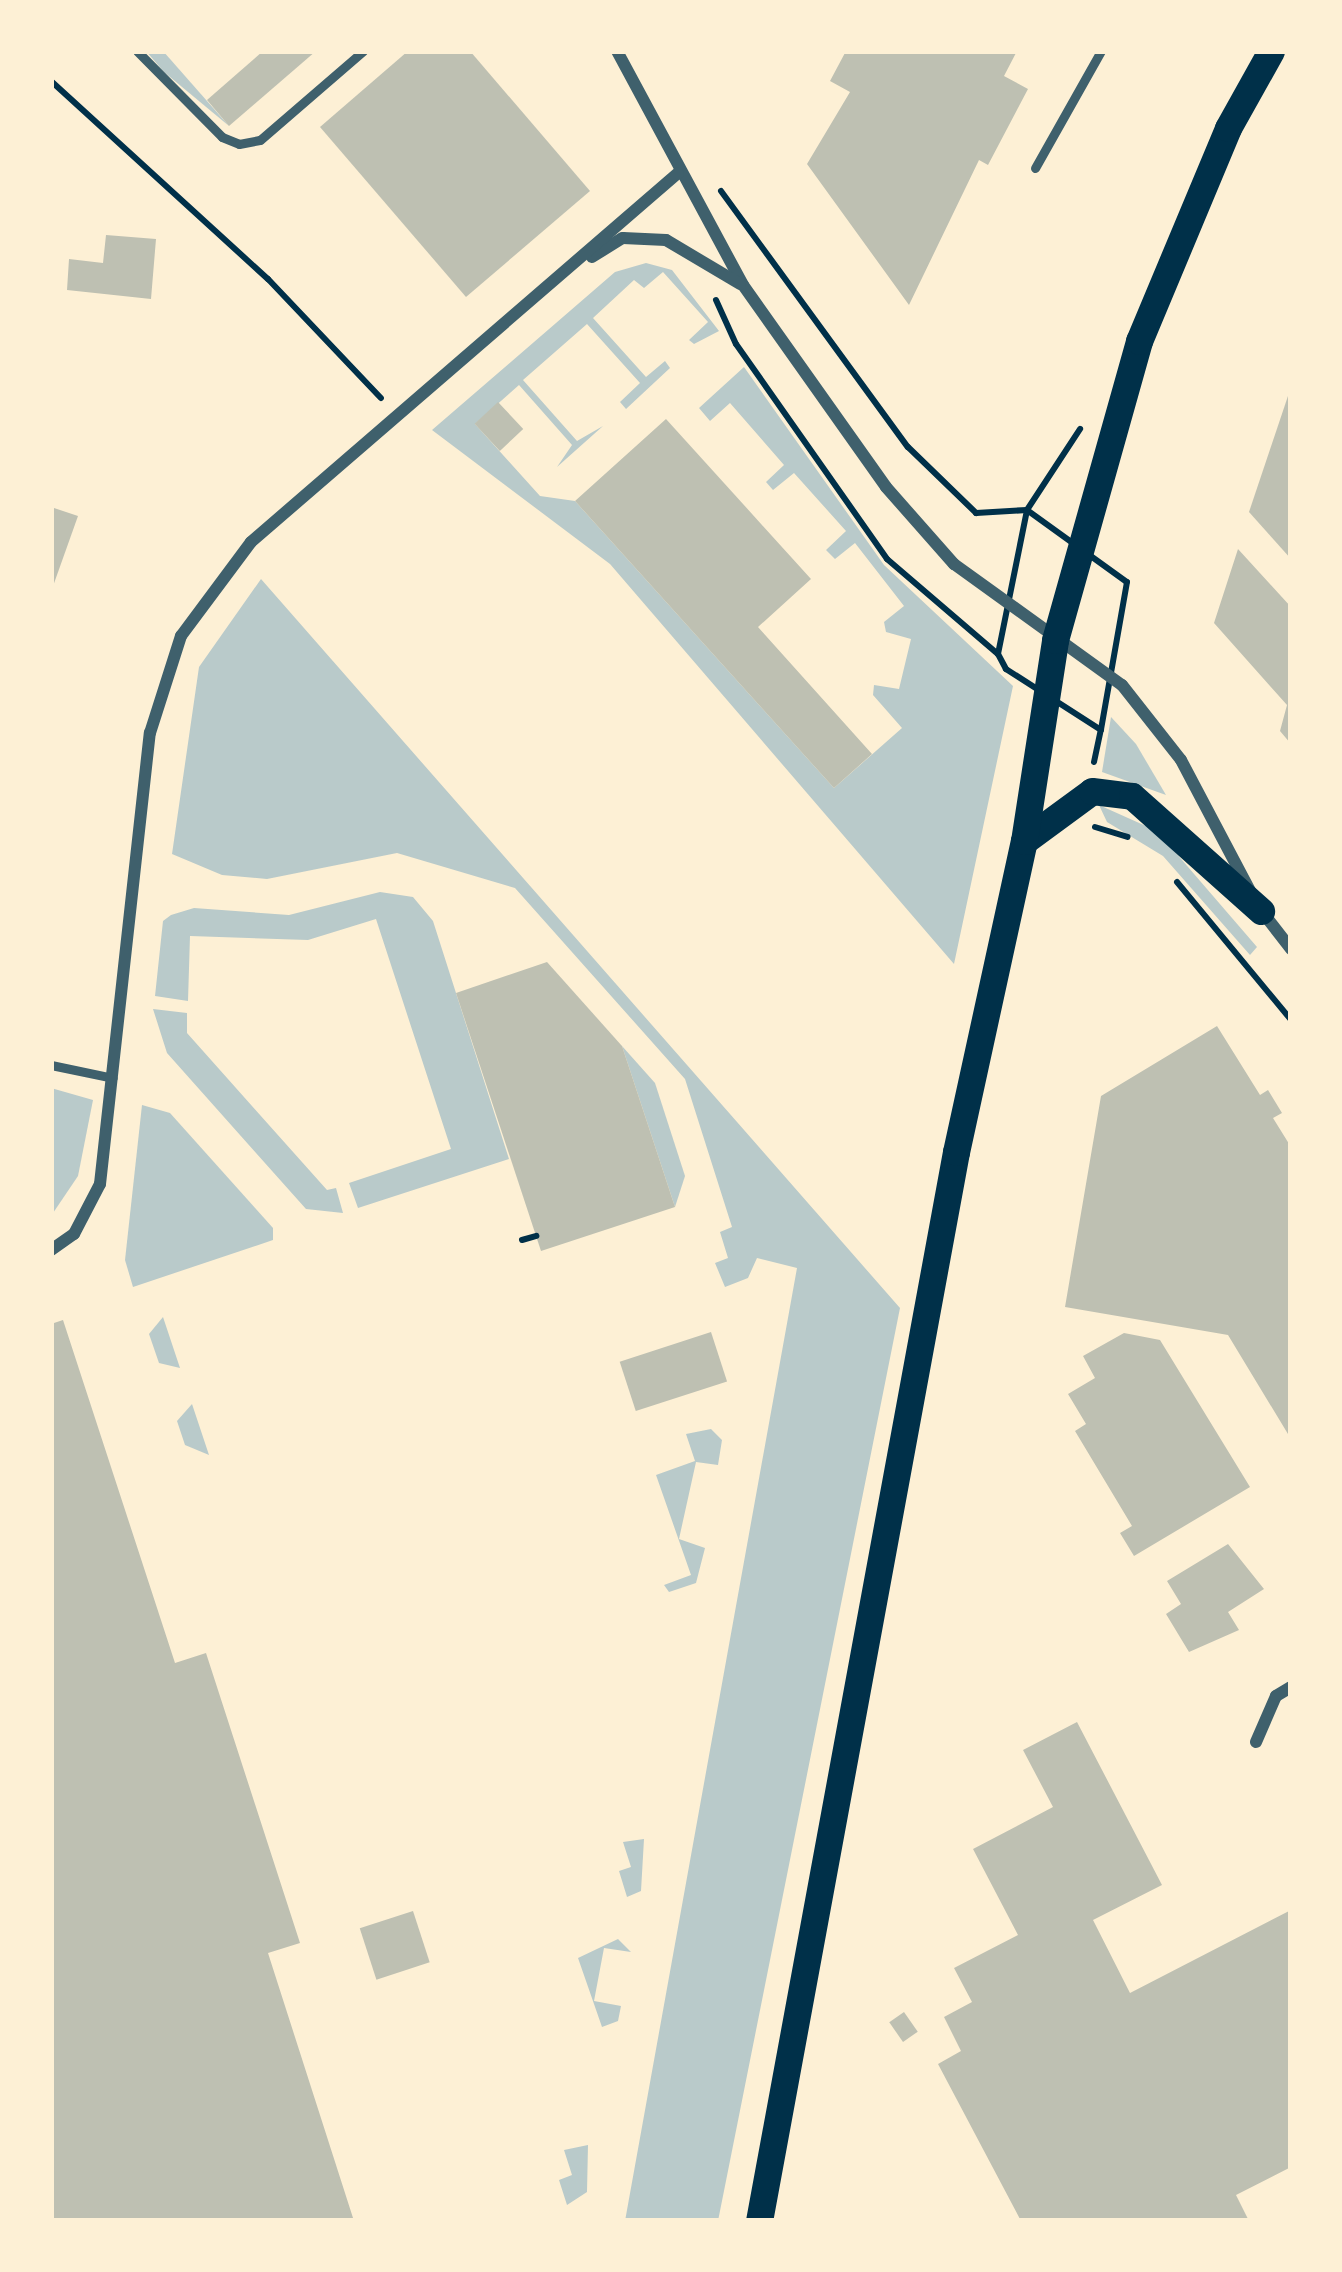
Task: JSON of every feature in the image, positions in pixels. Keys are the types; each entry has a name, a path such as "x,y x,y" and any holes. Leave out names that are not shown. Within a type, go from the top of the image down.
{"main road":[{"path":"759,2221 956,1152 1024,841 1055,640 1139,341 1228,128 1271,51"},
{"path":"1024,841 1092,791 1132,796 1261,911"}],"street":[{"path":"617,51 678,173 742,285 900,502 954,564 1121,685 1181,760 1261,911 1291,949"},
{"path":"51,1250 92,1209 113,1078 150,733 181,636 251,542 678,173"},
{"path":"565,273 623,238 646,237 742,285"},
{"path":"1256,1742 1276,1696 1291,1687"}],"lane":[{"path":"137,51 222,137 239,144 260,140 363,51"},
{"path":"1035,168 1101,51"},
{"path":"51,1065 113,1078"}],"path":[{"path":"51,81 268,279 397,415"},
{"path":"678,173 718,189 742,211 908,447 943,485 976,513 1027,510"},
{"path":"716,302 736,344 887,559 998,654 1016,676"},
{"path":"1027,510 1036,520"},
{"path":"1027,510 1030,527"},
{"path":"1118,576 1127,583 1120,604"},
{"path":"998,654 1002,640"},
{"path":"1091,773 1101,730"},
{"path":"1098,826 1137,842"},
{"path":"1169,873 1291,1020"},
{"path":"522,1240 536,1236"}],"shaded area":[{"path":"146,51 163,51 229,126 164,72"},
{"path":"646,263 672,270 719,331 694,344 689,340 708,322 663,272 644,288 634,280 593,318 646,377 665,361 670,368 626,409 620,402 640,383 587,324 523,380 577,441 603,426 557,467 572,445 519,385 475,424 540,496 575,501 834,788 902,728 873,695 874,685 899,689 911,639 886,632 884,622 904,606 855,543 835,559 826,550 846,531 794,473 773,490 766,482 784,465 730,403 710,421 699,408 744,367 884,565 1013,686 954,964 610,564 432,430 615,272"},
{"path":"261,579 900,1308 718,2221 625,2221 797,1268 757,1258 748,1278 725,1287 715,1263 728,1258 720,1232 732,1227 685,1079 515,888 397,853 267,879 222,875 172,854 199,667"},
{"path":"1111,717 1136,744 1166,795 1102,772"},
{"path":"1099,805 1157,831 1257,947 1250,955 1163,856 1107,822"},
{"path":"380,892 413,897 433,921 509,1159 358,1208 349,1183 451,1149 376,919 308,940 190,936 188,1001 155,996 163,921 171,915 194,908 289,915"},
{"path":"153,1009 187,1013 187,1033 327,1190 336,1188 343,1213 306,1209 167,1053"},
{"path":"622,1046 655,1083 685,1176 675,1207"},
{"path":"51,1088 93,1100 78,1176 51,1216"},
{"path":"142,1105 170,1113 273,1228 273,1240 133,1287 125,1260"},
{"path":"163,1317 180,1368 159,1363 149,1334"},
{"path":"192,1404 209,1455 185,1445 177,1421"},
{"path":"711,1429 722,1440 718,1465 696,1462 679,1539 705,1548 696,1583 669,1592 664,1585 691,1575 656,1475 695,1461 686,1434"},
{"path":"644,1839 641,1891 627,1897 619,1871 631,1867 623,1842"},
{"path":"618,1939 631,1952 604,1948 594,2001 621,2006 618,2021 602,2027 578,1958"},
{"path":"588,2145 587,2192 567,2205 559,2180 572,2175 564,2150"}],"building":[{"path":"263,51 316,51 229,126 207,100"},
{"path":"408,51 470,51 590,191 466,297 320,127"},
{"path":"846,51 1017,51 1004,76 1028,89 988,165 979,160 909,305 807,164 850,92 830,81"},
{"path":"106,235 156,239 151,299 67,290 69,259 103,263"},
{"path":"1291,391 1291,559 1249,512"},
{"path":"498,402 523,429 500,451 475,424"},
{"path":"666,419 811,579 758,627 872,754 834,788 575,501"},
{"path":"51,507 78,516 52,589 51,589"},
{"path":"1238,549 1291,607 1291,744 1280,731 1287,705 1214,623"},
{"path":"547,962 622,1046 675,1207 541,1251 456,993"},
{"path":"1217,1026 1260,1095 1268,1090 1282,1113 1273,1118 1291,1147 1291,1439 1228,1335 1065,1307 1101,1096"},
{"path":"63,1320 175,1663 206,1653 300,1943 268,1953 354,2221 51,2221 51,1324"},
{"path":"711,1332 727,1381 636,1411 620,1362"},
{"path":"1124,1333 1160,1340 1250,1487 1134,1556 1120,1533 1132,1526 1075,1431 1086,1424 1068,1394 1095,1378 1083,1356"},
{"path":"1228,1544 1264,1589 1228,1612 1239,1630 1189,1652 1166,1614 1181,1604 1167,1581"},
{"path":"1077,1722 1162,1885 1093,1920 1130,1993 1291,1910 1291,2167 1236,2195 1249,2221 1021,2221 938,2064 961,2051 944,2017 972,2002 954,1968 1018,1935 973,1849 1053,1807 1023,1750"},
{"path":"413,1911 430,1962 376,1980 360,1928"},
{"path":"904,2012 918,2032 903,2042 889,2022"}]}
